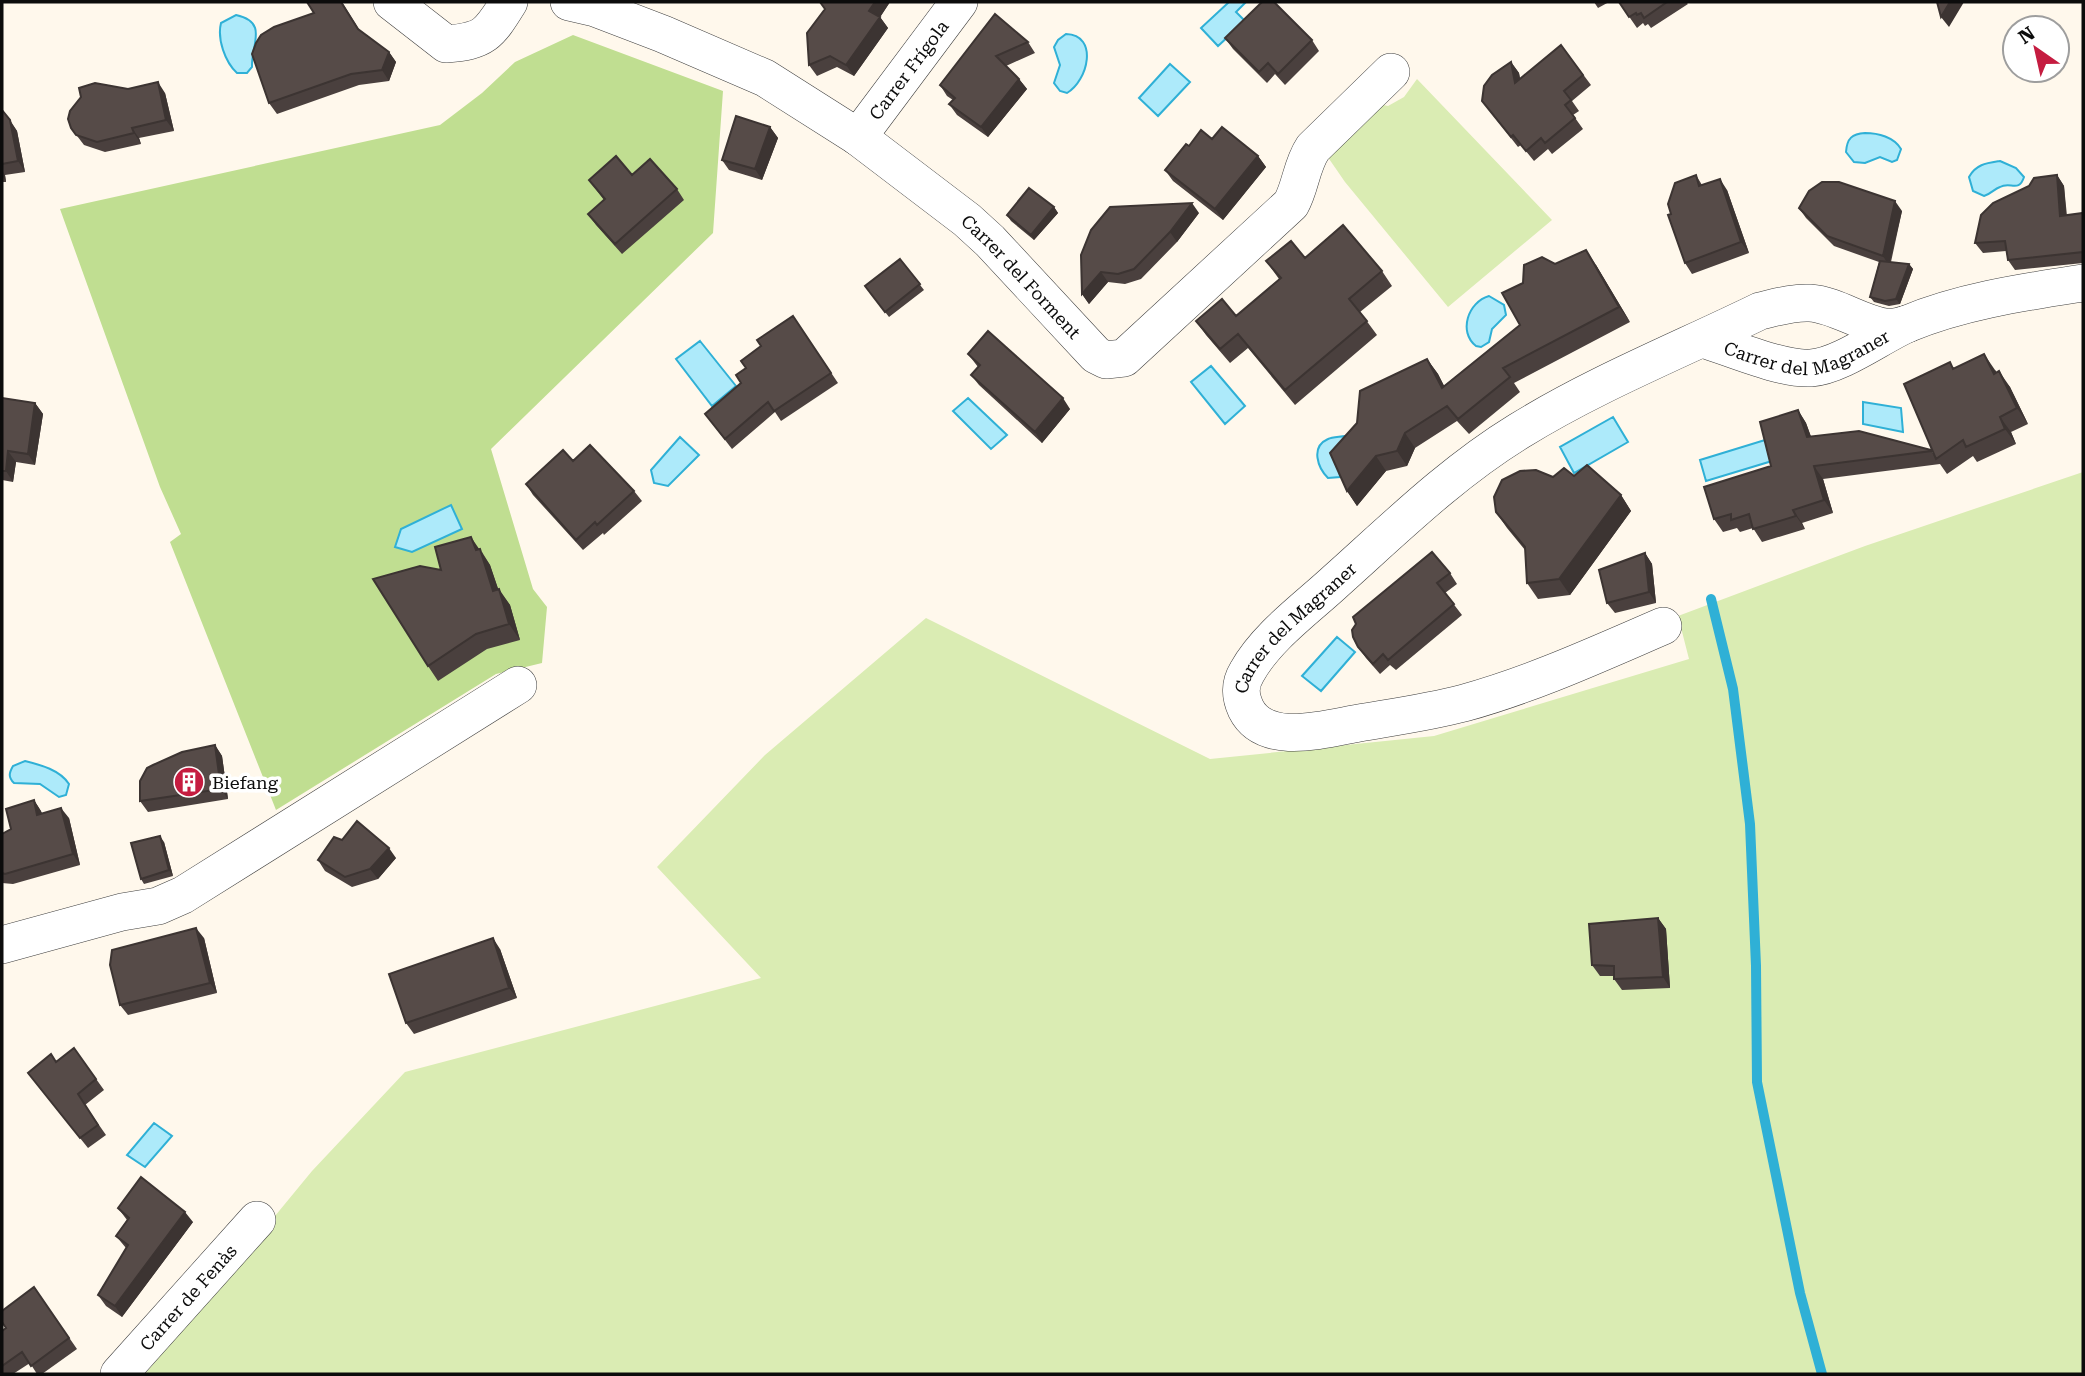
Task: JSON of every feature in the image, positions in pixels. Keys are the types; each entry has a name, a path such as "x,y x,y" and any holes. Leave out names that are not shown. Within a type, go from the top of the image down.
{"street":[{"path":"392,2 446,44 472,42 492,29 509,2"},
{"name":"Carrer del Forment","path":"569,2 595,8 663,34 765,78 858,137 967,220 1097,355 1106,360 1124,358 1291,204 1297,193 1306,159 1313,148 1391,72"},
{"name":"Carrer Frígola","path":"858,137 959,2"},
{"name":"Carrer del Magraner","path":"1663,626 1561,670 1490,695 1432,710 1327,729 1273,732 1261,727 1250,716 1240,686 1248,670 1272,640 1410,514 1468,467 1518,432 1562,407 1760,311 1796,303 1829,307 1888,328 2007,296 2083,283"},
{"name":"Carrer del Magraner","path":"1703,339 1783,364 1814,368 1857,351 1908,324"},
{"path":"2,945 122,912 158,906 183,895 518,685"},
{"name":"Carrer de Fenàs","path":"119,1374 257,1220"}],"green space":[{"path":"573,35 723,91 713,233 491,449 533,589 547,607 542,663 496,674 276,810 170,542 181,534 160,487 60,209 440,125 482,93 515,62"},
{"path":"1417,79 1552,220 1448,307 1345,182 1325,153 1379,104 1388,106 1404,97"},
{"path":"2083,472 2083,1374 145,1374 312,1171 405,1072 761,978 657,867 765,755 926,618 1210,759 1434,736 1689,659 1678,616 1865,546"}],"water":[{"path":"1229,2 1246,2 1236,12 1245,21 1218,46 1201,28"},
{"path":"236,15 246,18 255,29 252,67 247,73 237,73 226,57 221,43 221,23"},
{"path":"1066,34 1076,36 1083,42 1087,59 1080,79 1067,93 1060,91 1054,83 1060,65 1054,47"},
{"path":"1170,64 1190,82 1158,116 1139,98"},
{"path":"1865,133 1894,141 1901,149 1897,160 1892,162 1880,157 1865,163 1854,162 1846,152 1849,140 1857,134"},
{"path":"2000,161 2016,168 2024,177 2022,182 2017,186 1998,188 1984,196 1973,191 1969,177 1975,169"},
{"path":"1489,296 1504,305 1506,315 1492,329 1489,342 1481,347 1476,346 1467,333 1468,318 1476,304"},
{"path":"700,341 736,386 712,406 676,359"},
{"path":"1211,366 1245,406 1225,424 1191,382"},
{"path":"968,398 1007,435 991,449 953,411"},
{"path":"1863,402 1901,408 1903,432 1863,424"},
{"path":"1613,417 1628,442 1574,473 1560,447"},
{"path":"1345,436 1355,452 1339,467 1340,477 1328,478 1319,463 1319,447 1328,439"},
{"path":"680,437 699,455 668,486 654,483 651,470"},
{"path":"1765,440 1772,461 1706,481 1700,460"},
{"path":"451,505 462,529 412,552 395,547 401,529"},
{"path":"1337,637 1355,652 1321,691 1302,676"},
{"path":"25,761 44,766 61,775 69,784 66,795 59,797 40,784 14,783 10,777 13,766"},
{"path":"154,1123 172,1136 145,1167 127,1155"}],"building":[{"path":"307,2 341,2 358,29 389,52 382,70 351,74 269,103 252,54 256,43 261,35 274,27 314,13"},
{"path":"820,2 875,2 869,11 880,17 846,65 830,56 809,65 807,33 825,9"},
{"path":"1262,2 1274,2 1312,40 1278,74 1268,63 1259,72 1225,38"},
{"path":"1619,2 1667,2 1644,18 1641,13 1629,17"},
{"path":"1937,2 1950,2 1941,17"},
{"path":"995,14 1028,42 996,56 1019,79 981,127 949,104 955,98 940,85"},
{"path":"1561,45 1583,75 1564,91 1571,100 1565,105 1575,118 1545,143 1541,138 1526,151 1482,101 1484,86 1492,75 1511,62 1515,83"},
{"path":"158,82 166,120 132,128 134,133 97,142 76,135 71,128 68,119 70,111 81,97 79,88 95,83 128,89"},
{"path":"2,110 10,120 18,161 2,164"},
{"path":"736,116 770,127 755,169 722,160"},
{"path":"1222,127 1258,156 1215,209 1165,170 1201,130 1212,139"},
{"path":"616,156 632,175 650,159 677,189 615,244 588,214 605,199 589,180"},
{"path":"1696,175 1699,186 1720,179 1741,242 1685,263 1668,215 1671,214 1668,204 1675,183"},
{"path":"2057,175 2060,216 2083,213 2083,252 2008,260 2005,241 1975,243 1981,215 1993,203 2029,186 2034,178"},
{"path":"1822,182 1839,182 1895,201 1883,256 1827,236 1799,208 1809,191"},
{"path":"1029,188 1054,207 1031,235 1007,215"},
{"path":"1192,203 1170,232 1134,269 1118,274 1101,272 1082,294 1081,255 1091,230 1110,207"},
{"path":"1343,225 1382,271 1349,299 1367,321 1285,390 1238,334 1220,349 1196,321 1222,299 1236,316 1281,278 1266,261 1291,241 1305,258"},
{"path":"1586,250 1619,307 1503,368 1510,377 1458,419 1447,406 1405,433 1397,451 1376,456 1347,491 1330,453 1357,423 1360,391 1427,359 1442,388 1520,325 1502,293 1523,283 1524,265 1542,257 1555,264"},
{"path":"900,259 920,284 885,312 865,286"},
{"path":"1880,261 1909,264 1896,299 1885,301 1870,297"},
{"path":"793,316 831,373 774,411 768,402 725,439 705,414 741,383 736,375 746,368 741,361 761,346 757,340"},
{"path":"988,331 1063,398 1035,432 971,375 980,365 968,354"},
{"path":"1984,354 1994,374 1999,371 2017,408 2000,417 2005,429 1966,447 1963,440 1936,459 1904,384 1950,362 1953,369"},
{"path":"2,398 35,403 28,454 8,451 6,471 2,471"},
{"path":"1798,410 1807,437 1859,431 1931,451 1814,466 1824,500 1793,510 1796,516 1753,529 1749,514 1731,520 1731,514 1714,519 1704,487 1771,466 1760,422"},
{"path":"590,445 634,491 576,540 526,484 563,450 573,461"},
{"path":"1587,465 1621,495 1559,579 1527,583 1525,547 1496,512 1494,497 1502,480 1520,471 1536,470 1553,477 1564,468 1574,476"},
{"path":"471,537 476,550 480,549 493,591 499,589 509,624 476,634 428,666 373,579 420,566 441,570 435,547"},
{"path":"1432,552 1450,573 1437,583 1454,604 1388,660 1383,654 1373,664 1353,637 1352,630 1356,624 1353,617"},
{"path":"1645,553 1649,592 1607,603 1599,570"},
{"name":"Biefang","path":"215,745 221,789 140,801 140,781 147,768 182,752"},
{"path":"34,800 37,815 61,808 73,854 2,873 2,834 11,829 6,809"},
{"path":"357,821 389,848 370,869 345,877 318,860 334,837 342,840"},
{"path":"160,836 169,870 141,879 131,843"},
{"path":"1658,918 1663,977 1614,979 1614,966 1592,965 1589,924"},
{"path":"196,928 210,983 120,1005 110,965 112,950"},
{"path":"493,938 509,988 406,1023 389,974"},
{"path":"74,1048 96,1079 78,1094 98,1125 80,1138 28,1073 51,1054 56,1062"},
{"path":"141,1177 185,1212 115,1306 98,1295 128,1245 116,1236 129,1218 118,1208"},
{"path":"34,1287 69,1338 31,1366 22,1352 2,1366 2,1331 6,1328 2,1322 2,1311"}],"waterway":[{"path":"1711,599 1733,689 1750,824 1756,966 1757,1082 1800,1293 1822,1374"}],"place":[{"name":"Biefang","path":"189,782"}]}
